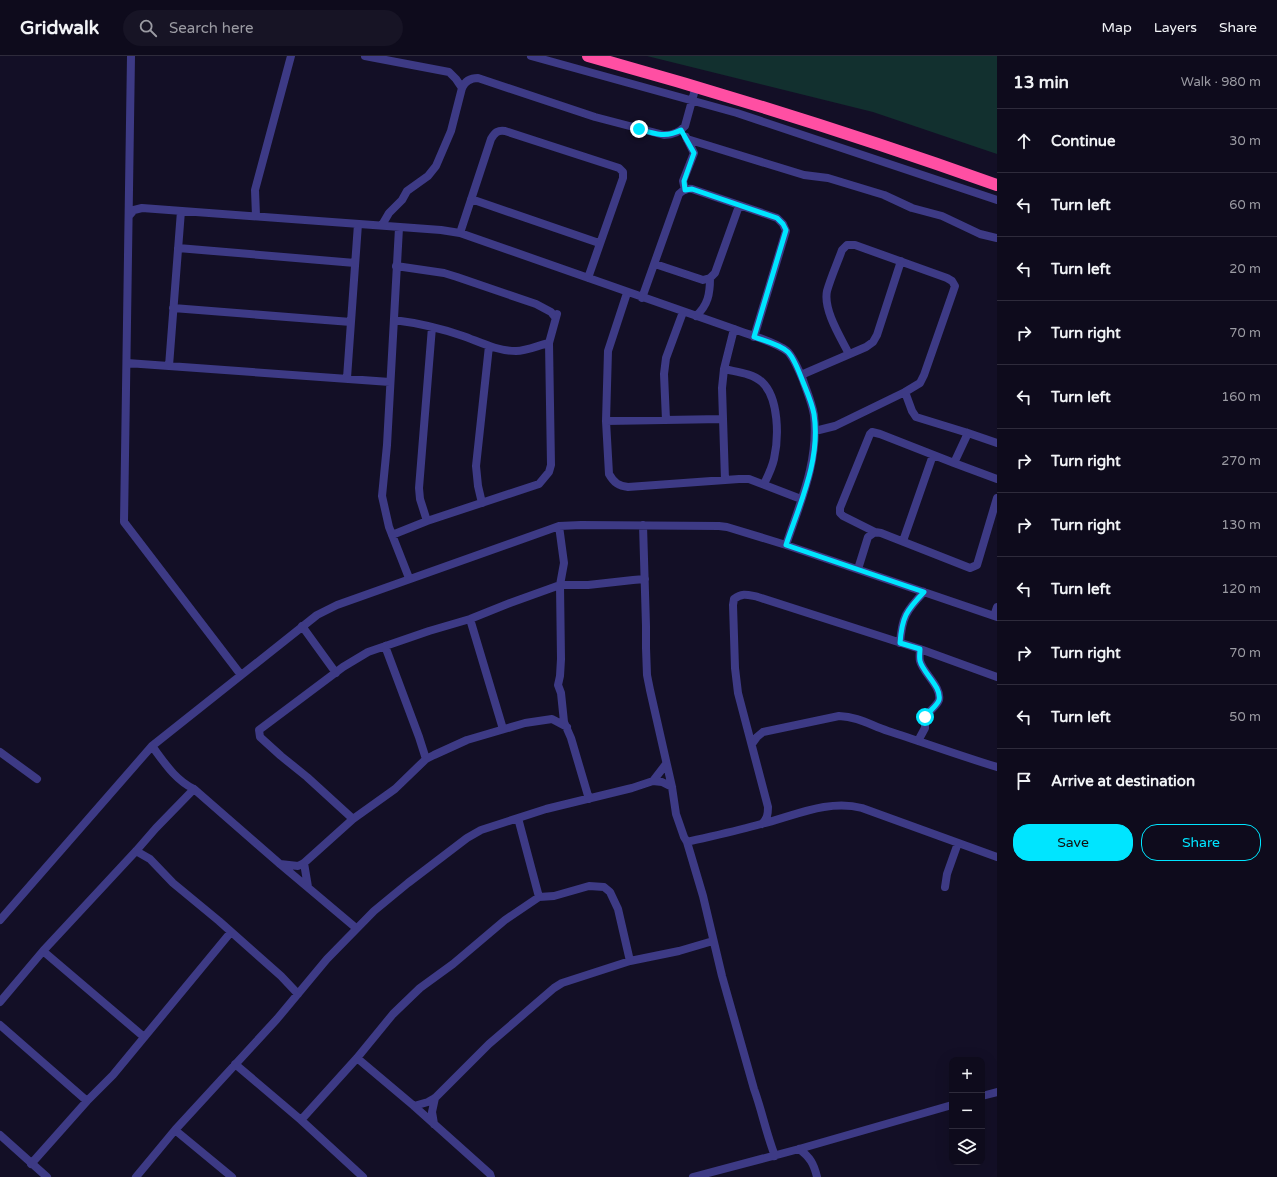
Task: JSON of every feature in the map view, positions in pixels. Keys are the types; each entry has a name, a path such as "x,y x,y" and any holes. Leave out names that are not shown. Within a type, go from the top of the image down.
{"highway":[{"path":"588,56 696,86 854,136 997,186"}],"street":[{"path":"131,56 124,522 241,675"},
{"path":"256,216 255,190 291,56"},
{"path":"365,56 478,78 595,117 655,134 670,135 681,130 685,126 696,86"},
{"path":"531,56 692,100 807,135 997,200"},
{"path":"449,72 462,88"},
{"path":"382,225 389,213 402,200 406,191 428,176 436,166 451,131 462,88 466,82 473,78"},
{"path":"681,130 694,153 684,181 685,190"},
{"path":"460,234 494,133 499,131 505,132 619,168 623,172 623,178 588,278"},
{"path":"687,139 804,175 828,178 856,186 894,199 912,208 942,216 980,234 997,238"},
{"path":"642,298 679,194 685,190 692,189 777,218 786,230 754,337"},
{"path":"471,199 599,243"},
{"path":"655,264 702,280 710,278 715,273 739,206"},
{"path":"129,216 134,210 142,208 441,230 460,234 588,278 778,346 788,352 811,401 814,415 813,459 810,477 786,545"},
{"path":"169,366 181,211"},
{"path":"347,378 358,224"},
{"path":"399,228 387,445 382,496 384,509 392,535 409,578"},
{"path":"814,431 834,426 905,392 920,383 955,286 952,281 855,245 847,245 842,250 827,292 827,303 830,316 849,354"},
{"path":"178,248 355,263"},
{"path":"800,375 866,347 873,342 877,335 901,261"},
{"path":"392,535 428,521 539,484 549,472 551,465 549,342 557,314 555,317 551,312 544,308 450,274 396,266"},
{"path":"696,316 707,303 710,290 710,278"},
{"path":"627,292 608,351 606,421 608,474 612,481 620,486 628,487 749,479 801,499"},
{"path":"173,308 351,322"},
{"path":"666,420 664,374 666,358 683,312"},
{"path":"394,320 418,323 463,336 489,346 518,351 549,342"},
{"path":"428,521 420,499 419,488 432,327"},
{"path":"725,480 722,388 724,369 734,329"},
{"path":"482,503 478,486 476,466 489,346"},
{"path":"127,363 390,382"},
{"path":"724,369 752,376 762,382 773,400 776,423 776,447 774,460 764,484"},
{"path":"905,392 912,411 916,417 968,433 997,444"},
{"path":"606,421 723,419"},
{"path":"997,479 875,432 870,434 840,508 840,513 843,516 875,532 970,568 977,565 997,498"},
{"path":"954,463 968,433"},
{"path":"902,541 933,455"},
{"path":"643,525 647,675 672,788 676,814 687,842 703,896 713,941 754,1089 761,1107 767,1136 775,1156"},
{"path":"559,526 564,563 560,585 561,659 558,684 564,722 567,727 589,799"},
{"path":"0,920 152,746 302,626 327,609 409,578 559,526 719,526 748,532 995,616 997,607"},
{"path":"858,569 868,537 875,532"},
{"path":"353,819 260,737 259,730 354,660 368,652 429,631 470,619 510,602 560,585 588,585 645,580"},
{"path":"900,643 904,617 912,604 924,592"},
{"path":"762,824 766,820 768,807 752,744 745,723 738,693 735,668 733,624 734,598 739,594 758,597 920,649 997,677"},
{"path":"470,619 503,729"},
{"path":"302,626 336,673"},
{"path":"385,646 420,737 426,760"},
{"path":"918,741 925,728 925,717 938,702 939,696 935,685 920,662 920,649"},
{"path":"280,864 298,866 304,864 353,819 395,789 426,760 467,740 525,723 552,719 562,707"},
{"path":"752,744 763,732 839,716 850,717 860,719 918,741 997,767"},
{"path":"552,719 567,727"},
{"path":"745,723 750,727 763,732"},
{"path":"152,746 172,772 185,785 194,789 356,928"},
{"path":"0,752 37,779"},
{"path":"653,781 666,764"},
{"path":"136,1177 175,1130 277,1020 327,959 356,928 408,883 474,833 495,824 546,809 632,788 653,781 662,782 672,788"},
{"path":"0,1002 43,952 156,828 194,789"},
{"path":"687,842 828,806 845,804 862,808 997,857"},
{"path":"768,807 773,813 783,818"},
{"path":"518,818 539,897"},
{"path":"945,887 947,874 958,843"},
{"path":"136,851 150,859 173,883 281,976 298,994"},
{"path":"304,864 308,887"},
{"path":"301,1120 357,1058 393,1014 420,988 453,964 505,920 539,897 554,896 589,886 604,887 610,892 618,909 630,961"},
{"path":"31,1164 87,1101 113,1075 231,932"},
{"path":"414,1106 428,1102 435,1098 489,1044 554,988 576,978 630,961 713,941"},
{"path":"43,952 144,1037"},
{"path":"0,1025 87,1101"},
{"path":"357,1058 414,1106 490,1174 491,1177"},
{"path":"235,1064 301,1120 363,1177"},
{"path":"985,1095 997,1092"},
{"path":"434,1124 432,1112 435,1098"},
{"path":"693,1177 775,1156 949,1106"},
{"path":"175,1130 232,1177"},
{"path":"0,1135 47,1177"},
{"path":"799,1149 807,1154 812,1161 817,1177"}],"green space":[{"path":"647,56 997,56 997,154 873,112"}],"route":[{"path":"639,129 664,135 675,134 681,130 694,153 684,181 685,190 689,188 777,218 786,230 754,337 778,346 788,352 811,401 814,415 813,459 810,477 786,545 924,592 912,604 904,617 900,643 920,649 920,662 937,690 939,696 938,702 925,717"}]}
